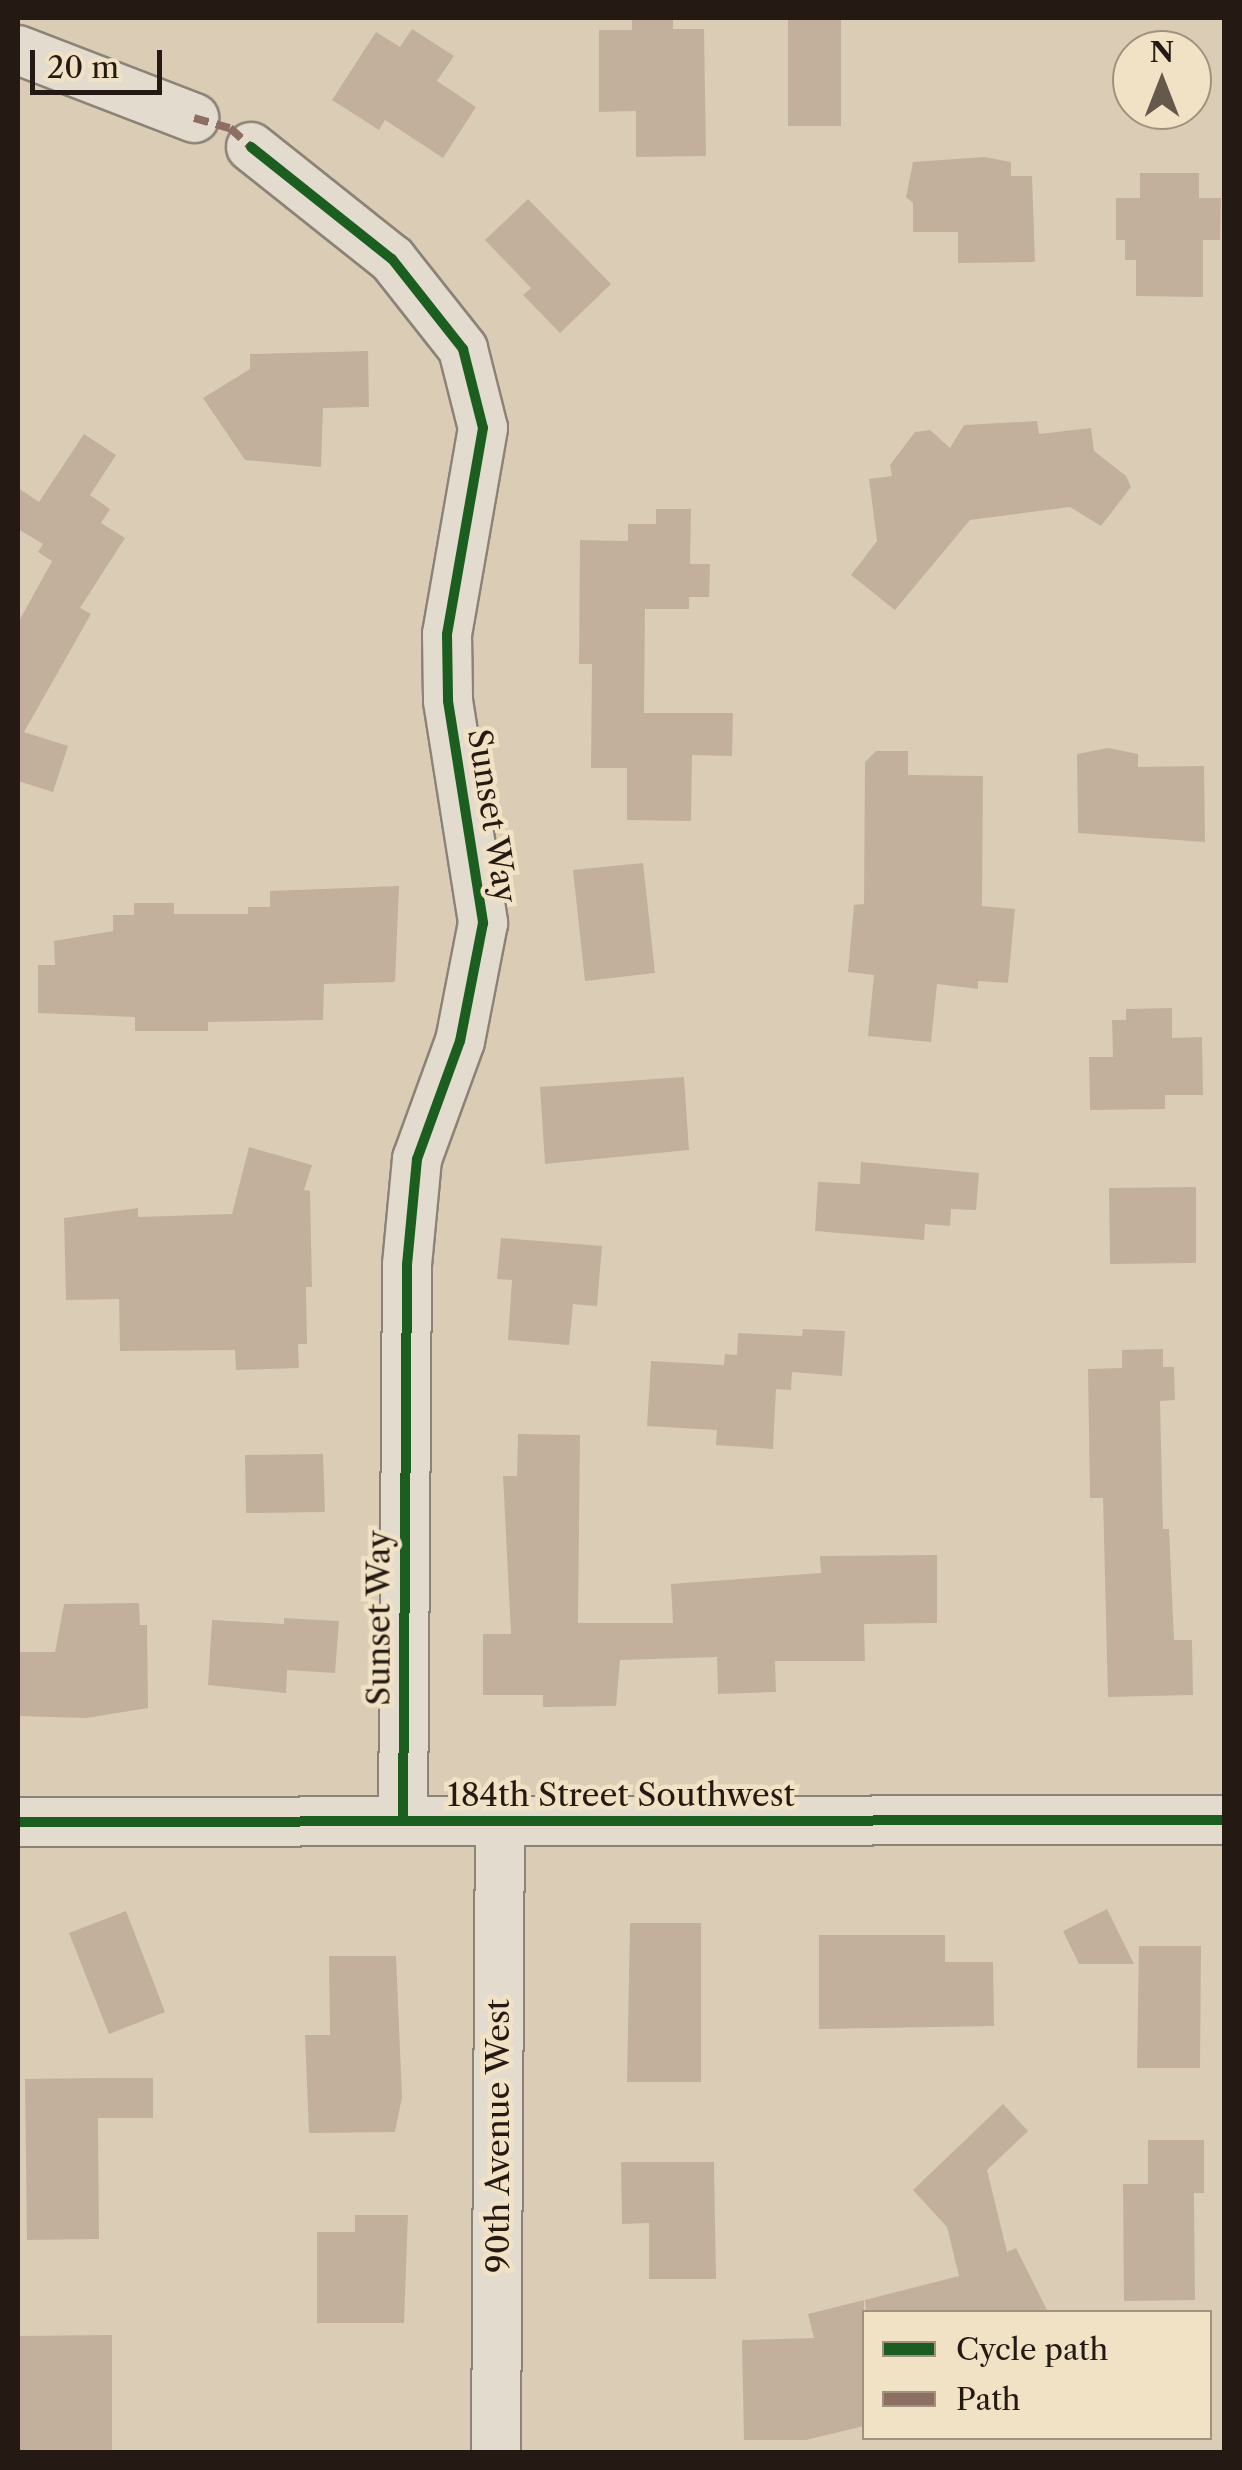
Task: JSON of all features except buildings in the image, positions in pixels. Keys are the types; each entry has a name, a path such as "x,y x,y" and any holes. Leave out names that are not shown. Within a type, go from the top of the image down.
{"street":[{"path":"18,50 194,118"},
{"name":"Sunset Way","path":"251,147 392,259 464,349 483,428 447,634 448,700 483,922 460,1041 417,1160 407,1265 402,1820"},
{"name":"90th Avenue West","path":"496,2452 500,1820"},
{"name":"184th Street Southwest","path":"18,1822 1224,1820"}],"marked path":[{"path":"194,118 230,128 251,147"}],"cycle path":[{"path":"251,147 392,259 463,349 483,428 447,634 448,701 483,923 460,1041 417,1159 407,1265 403,1820"},
{"path":"18,1822 1224,1820"}]}
